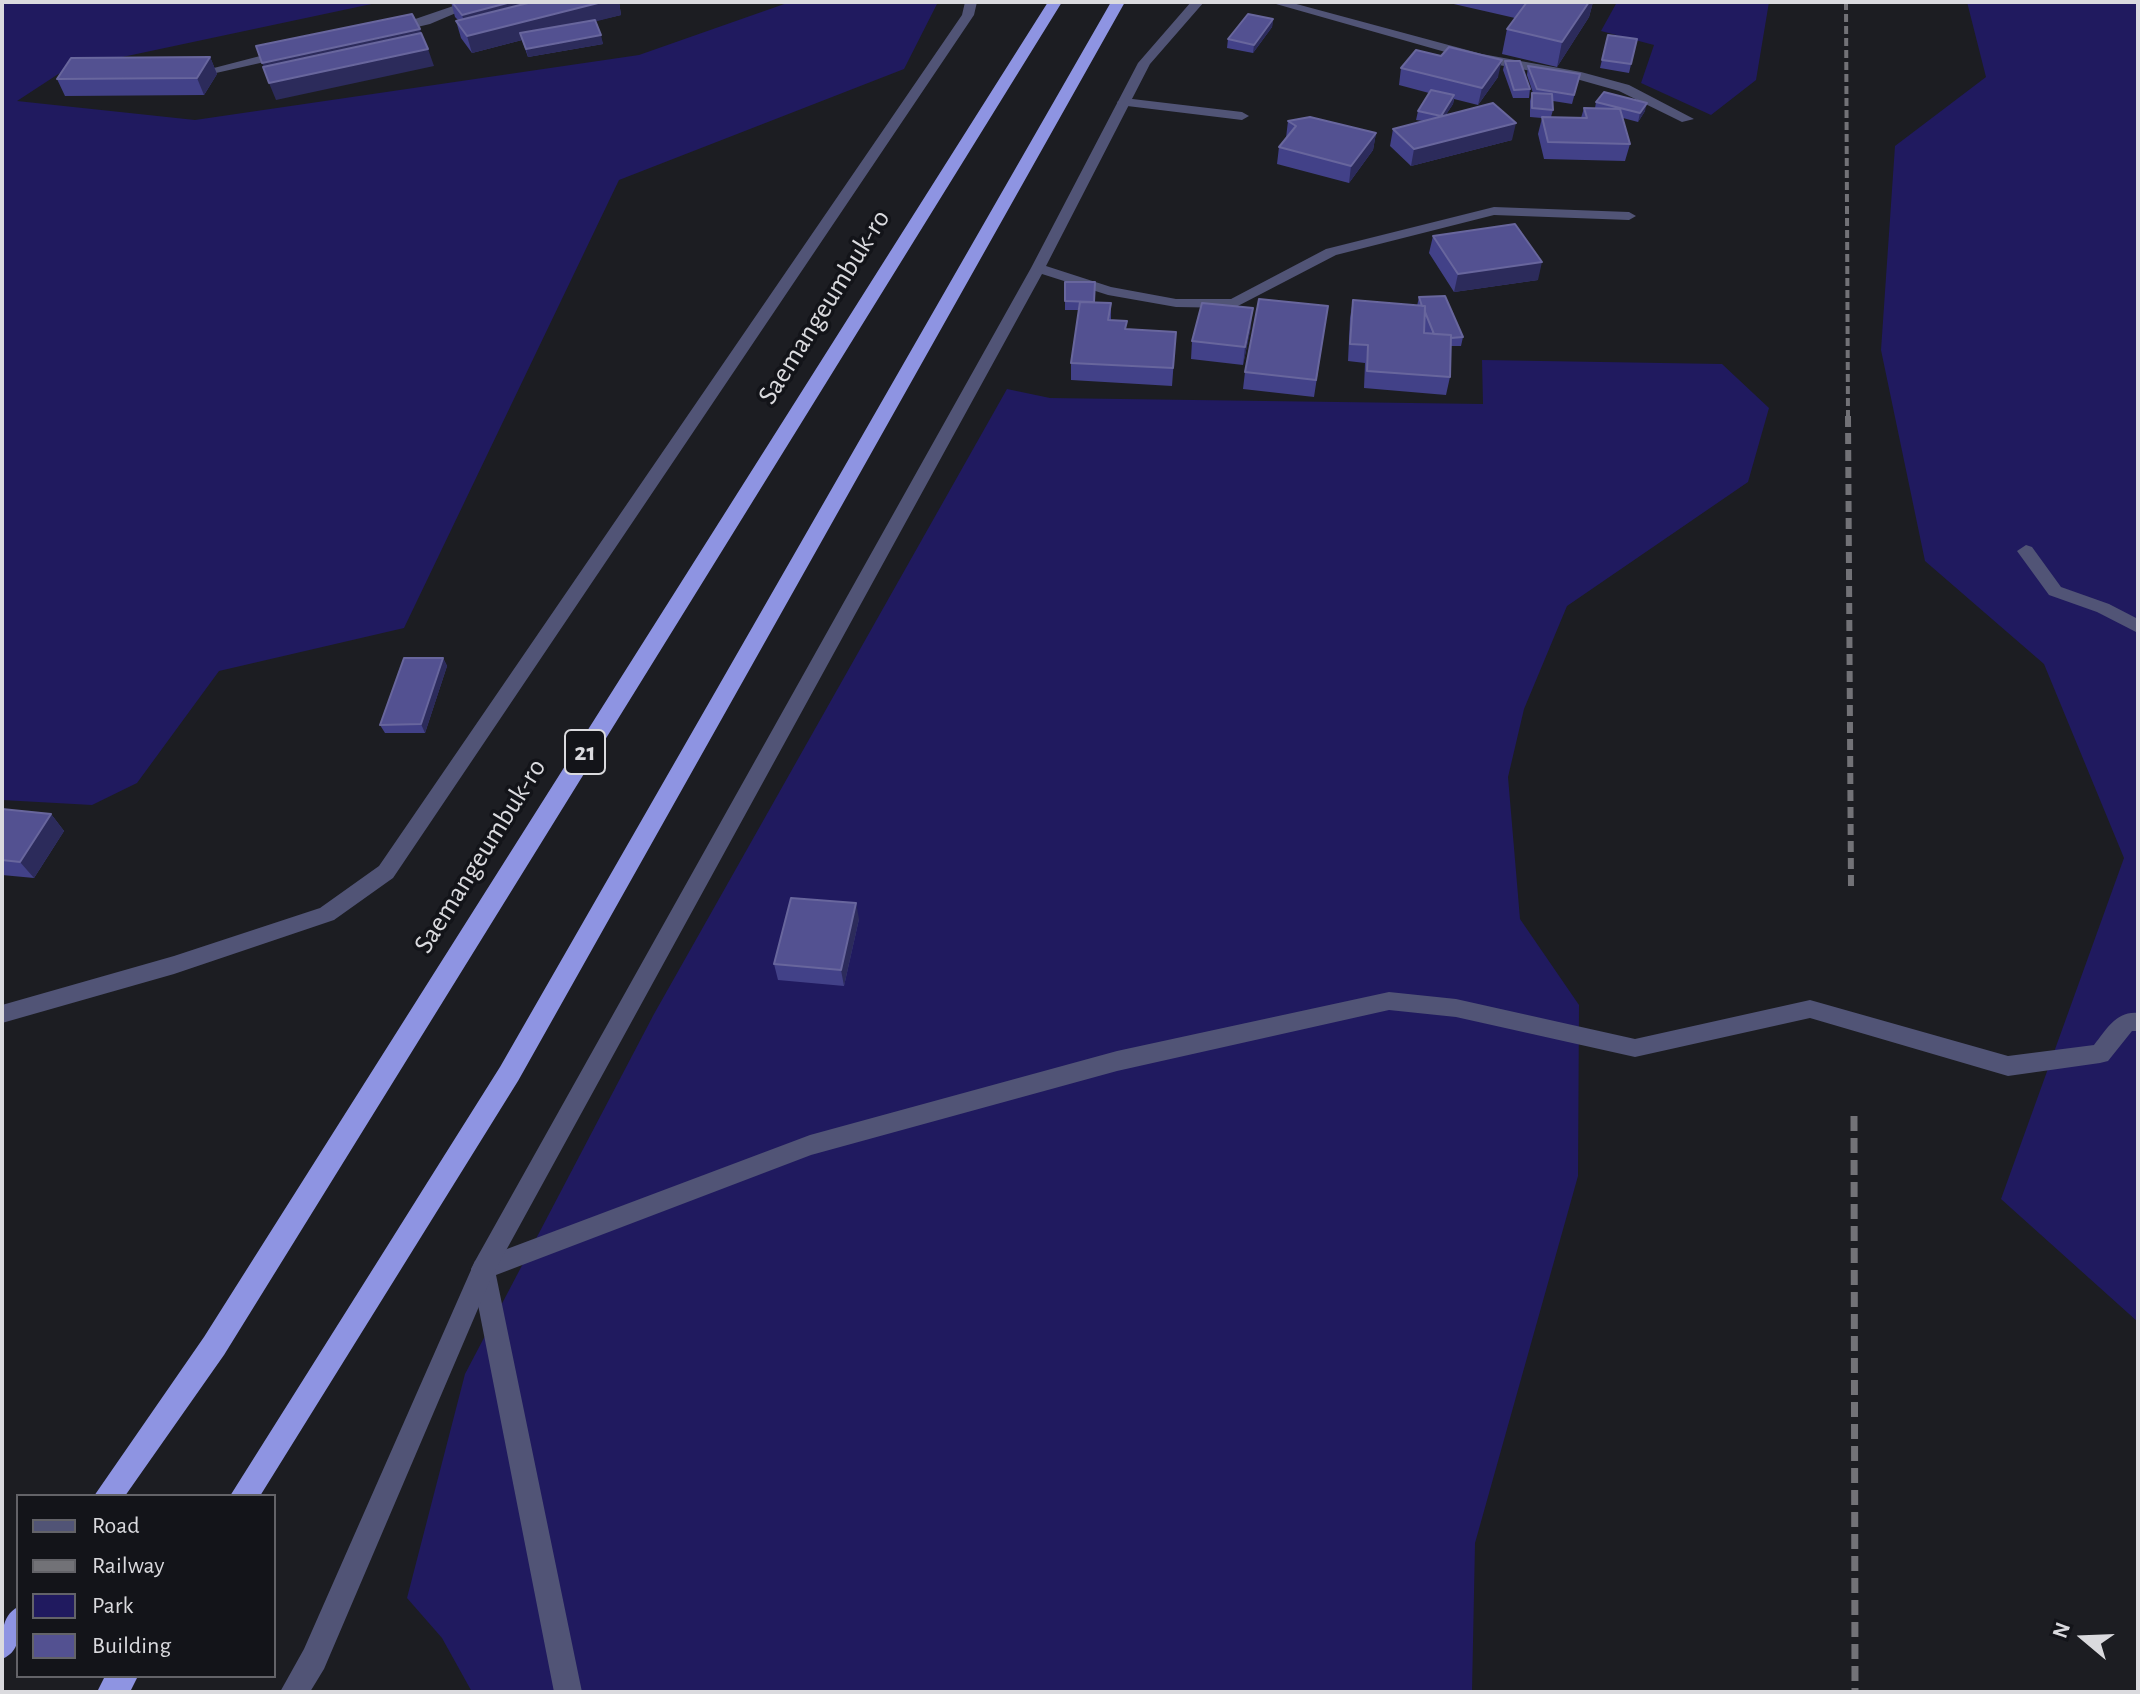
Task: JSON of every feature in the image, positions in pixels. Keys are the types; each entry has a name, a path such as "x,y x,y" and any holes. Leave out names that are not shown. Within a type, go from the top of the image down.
{"highway":[{"name":"Saemangeumbuk-ro","path":"109,1494 214,1346 1055,2"},
{"path":"245,1494 509,1074 1118,2"},
{"path":"2,1644 16,1625"}],"street":[{"path":"381,31 426,21 476,2"},
{"path":"2,1014 174,965 327,914 386,872 968,15 971,2"},
{"path":"294,1692 314,1659 483,1269 1038,268 1144,63 1198,2"},
{"path":"1275,2 1481,58 1581,76 1624,88 1687,119"},
{"path":"216,69 306,48"},
{"path":"1124,102 1242,116"},
{"path":"1038,268 1108,291 1176,303 1234,304 1331,252 1494,211 1629,216"},
{"path":"2026,551 2055,591 2103,608 2138,627"},
{"path":"483,1269 810,1145 1117,1061 1389,1001 1456,1008 1635,1048 1810,1009 2008,1066 2100,1054 2127,1021 2138,1022"},
{"path":"483,1269 568,1692"}],"green space":[{"path":"2,2 381,2 66,69 17,101 195,120 639,55 790,2 938,2 904,69 619,180 404,628 219,671 137,783 92,805 2,800"},
{"path":"1617,2 1769,2 1756,80 1711,115 1641,83 1654,45 1601,31"},
{"path":"1967,2 2138,2 2138,1322 2001,1199 2124,858 2044,664 1925,561 1881,350 1895,146 1986,77"},
{"path":"1482,360 1722,364 1769,408 1748,482 1567,606 1524,709 1508,777 1520,919 1579,1005 1578,1176 1475,1543 1472,1692 472,1692 442,1638 407,1598 465,1374 654,1014 1007,389 1050,398 1483,404"}],"building":[{"path":"452,2 511,2 462,15"},
{"path":"532,2 602,2 467,36 456,21"},
{"path":"1527,2 1589,2 1562,42 1507,29"},
{"path":"412,14 420,29 262,63 256,46"},
{"path":"1248,14 1273,19 1254,45 1228,39"},
{"path":"595,20 601,35 526,49 520,33"},
{"path":"421,33 428,49 269,83 263,67"},
{"path":"1608,35 1637,39 1631,64 1602,60"},
{"path":"1449,47 1502,60 1482,88 1401,68 1416,50 1441,56"},
{"path":"210,57 197,78 57,79 71,58"},
{"path":"1505,61 1520,61 1530,89 1514,90"},
{"path":"1528,66 1580,74 1574,95 1537,89"},
{"path":"1431,90 1454,95 1441,116 1418,111"},
{"path":"1604,92 1647,103 1640,113 1596,102"},
{"path":"1532,93 1552,94 1553,110 1532,108"},
{"path":"1493,103 1516,123 1414,149 1393,129"},
{"path":"1584,108 1620,109 1630,144 1548,142 1542,117 1587,118"},
{"path":"1310,117 1376,133 1351,166 1279,147 1296,126 1288,121"},
{"path":"1515,224 1542,262 1458,274 1433,236"},
{"path":"1065,282 1095,282 1094,302 1065,301"},
{"path":"1445,296 1463,337 1434,334 1419,297"},
{"path":"1259,299 1328,306 1316,380 1245,372"},
{"path":"1353,300 1425,306 1424,333 1451,335 1450,377 1367,371 1368,345 1350,344"},
{"path":"1080,302 1111,303 1108,320 1127,321 1125,329 1176,332 1173,368 1071,363"},
{"path":"1202,303 1253,308 1245,347 1192,341"},
{"path":"404,658 443,658 421,724 380,725"},
{"path":"2,809 51,814 20,862 2,860"},
{"path":"791,898 856,903 841,970 774,964"}],"railway":[{"path":"1846,2 1848,418"},
{"path":"1848,416 1851,886"},
{"path":"1854,1116 1855,1692"}]}
